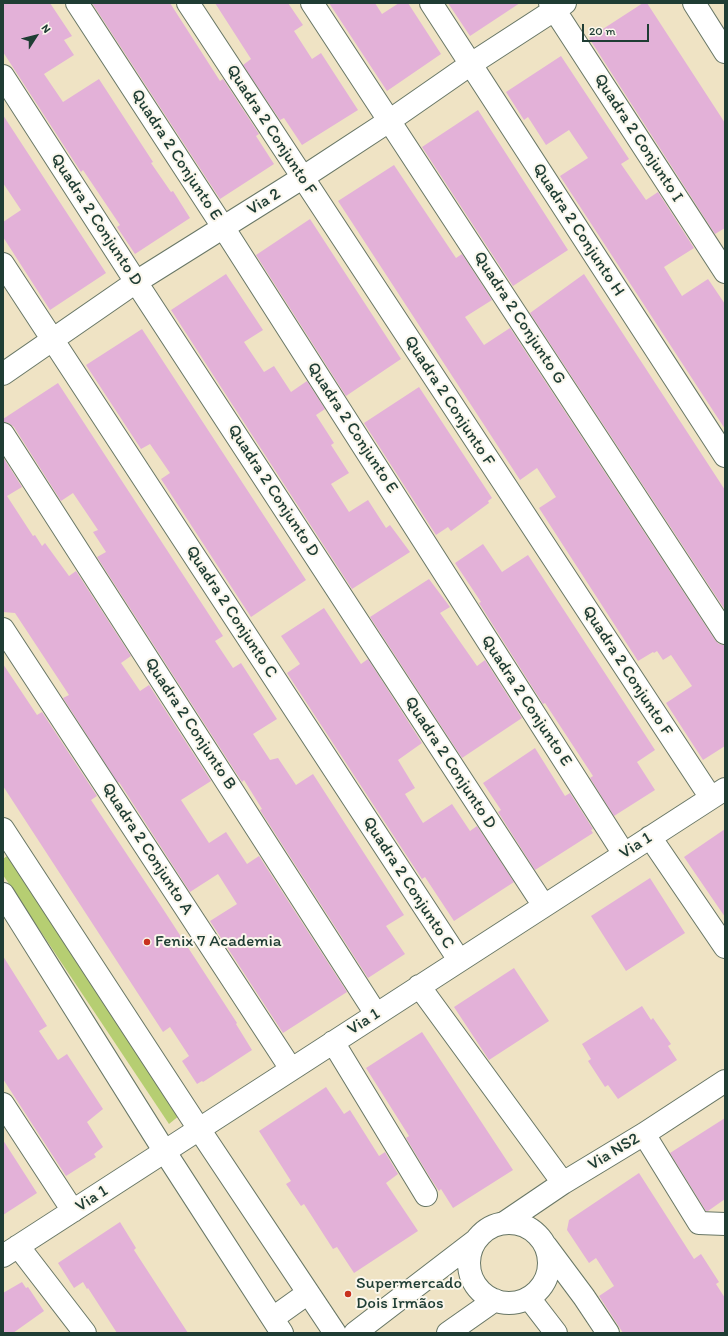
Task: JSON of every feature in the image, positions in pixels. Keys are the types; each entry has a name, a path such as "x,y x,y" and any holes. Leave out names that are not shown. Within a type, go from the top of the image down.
{"street":[{"name":"Quadra 2 Conjunto E","path":"77,3 223,227 624,854"},
{"name":"Quadra 2 Conjunto F","path":"188,3 302,178 718,794"},
{"name":"Quadra 2 Conjunto G","path":"312,3 725,633"},
{"name":"Quadra 2 Conjunto H","path":"431,3 725,456"},
{"path":"694,3 725,52"},
{"name":"Via 2","path":"3,374 136,282 302,178 389,121 557,5"},
{"name":"Quadra 2 Conjunto I","path":"557,5 725,272"},
{"name":"Quadra 2 Conjunto D","path":"3,76 544,906"},
{"name":"Quadra 2 Conjunto C","path":"3,264 459,960"},
{"name":"Quadra 2 Conjunto B","path":"3,434 376,1014"},
{"name":"Quadra 2 Conjunto A","path":"3,629 291,1069"},
{"name":"Via 1","path":"11,1251 718,794"},
{"path":"5,835 335,1333"},
{"path":"650,837 725,947"},
{"path":"3,894 165,1152 277,1326 308,1293"},
{"path":"419,986 563,1183"},
{"path":"333,1042 426,1195"},
{"name":"Via NS2","path":"504,1223 563,1183 644,1134 725,1081"},
{"path":"3,1104 73,1211"},
{"path":"644,1134 699,1223 725,1224"},
{"path":"355,1333 476,1241 488,1229 504,1223 518,1224 531,1229 541,1239 584,1296 608,1333"},
{"path":"476,1241 470,1253 470,1268 474,1280 482,1292 494,1300 512,1303 529,1298 541,1287 548,1272 548,1254 541,1239"},
{"path":"11,1251 84,1333"},
{"path":"529,1298 556,1333"},
{"path":"448,1333 494,1300"}],"green space":[{"path":"11,853 180,1115 169,1124 3,875 3,859"}],"building":[{"path":"3,3 50,3 72,36 64,40 74,55 44,74 63,102 99,79 153,162 151,163 171,192 173,191 190,218 135,254 117,227 120,225 83,170 81,172 3,52"},
{"path":"92,3 170,3 220,81 223,79 259,134 256,136 274,164 220,199"},
{"path":"215,3 288,3 303,25 294,31 312,59 321,53 358,110 302,145 284,118 280,120 243,65 251,59"},
{"path":"329,3 375,3 382,14 399,3 408,3 441,54 387,91"},
{"path":"448,3 520,3 470,36"},
{"path":"643,3 647,3 725,123 725,228 715,234 589,38"},
{"path":"561,56 629,159 621,164 646,200 658,192 694,248 664,267 682,296 708,279 725,304 725,429 560,176 588,158 569,130 546,145 528,117 524,120 506,92"},
{"path":"478,110 568,250 513,286 422,147"},
{"path":"3,115 106,273 50,310 3,237 3,222 21,210 3,183"},
{"path":"394,165 456,258 462,254 492,300 465,317 484,345 510,328 715,640 719,644 725,645 725,746 703,760 666,703 692,686 671,655 663,660 657,651 638,661 539,508 556,497 537,468 520,480 338,201"},
{"path":"310,219 401,359 346,396 256,255"},
{"path":"226,274 263,330 244,342 264,372 274,366 291,392 307,381 325,409 316,415 334,443 331,445 349,473 331,484 349,512 368,500 386,528 390,525 410,552 352,589 171,310"},
{"path":"584,274 725,490 725,610 530,313"},
{"path":"142,329 306,580 251,617 161,479 170,473 150,444 141,449 86,365"},
{"path":"58,383 223,636 215,641 233,668 241,663 277,719 253,734 270,760 278,758 296,785 313,774 404,915 386,926 405,954 368,978 260,810 262,809 244,780 242,782 97,557 106,552 93,532 98,530 73,493 61,501 14,427 9,423 3,422 3,419"},
{"path":"419,387 492,498 488,501 489,503 451,531 448,527 436,535 364,423"},
{"path":"3,457 22,487 7,496 33,536 35,535 42,546 45,543 69,576 76,571 131,656 121,663 140,691 149,685 211,781 181,800 209,843 226,832 247,864 259,856 347,992 283,1033 210,921 237,904 218,874 190,892 63,698 69,695 15,613 3,612"},
{"path":"483,544 502,572 528,555 655,750 637,762 655,790 614,816 590,778 593,776 545,703 543,704 479,603 481,602 455,563"},
{"path":"429,579 450,607 440,613 477,666 485,660 522,718 462,758 370,617"},
{"path":"324,608 361,664 368,659 422,743 398,760 415,788 405,794 423,823 452,804 470,831 477,826 514,882 454,921 425,877 422,879 287,673 300,664 281,636"},
{"path":"3,664 37,715 42,712 97,796 91,800 237,1023 236,1024 252,1050 203,1082 202,1081 197,1084 182,1061 189,1056 170,1027 163,1032 3,786"},
{"path":"535,748 565,796 570,793 593,829 591,830 593,833 535,870 498,812 501,810 483,783"},
{"path":"725,829 725,917 684,857"},
{"path":"650,878 685,933 626,971 591,916"},
{"path":"3,956 47,1026 39,1031 58,1060 67,1054 103,1109 87,1122 103,1147 94,1154 96,1157 66,1176 3,1079"},
{"path":"514,968 549,1021 489,1060 454,1007"},
{"path":"642,1006 651,1020 653,1018 671,1044 668,1046 677,1060 618,1099 608,1085 605,1087 588,1061 591,1059 582,1044"},
{"path":"422,1032 513,1170 453,1208 441,1189 439,1191 431,1179 406,1138 409,1136 366,1068"},
{"path":"326,1087 344,1114 350,1110 379,1156 385,1152 398,1174 386,1183 418,1231 354,1273 337,1247 333,1249 304,1204 301,1206 286,1184 291,1181 259,1131"},
{"path":"725,1118 725,1199 706,1211 670,1153"},
{"path":"3,1140 37,1193 3,1215"},
{"path":"639,1173 694,1259 701,1254 719,1282 716,1284 725,1298 725,1333 623,1333 599,1296 614,1286 596,1258 589,1263 567,1230 569,1220"},
{"path":"120,1222 136,1248 134,1250 188,1333 117,1333 83,1282 74,1288 58,1263"},
{"path":"22,1282 26,1288 28,1287 44,1311 13,1333 3,1333 3,1293"}],"place":[{"name":"Fenix 7 Academia","path":"147,942"},
{"name":"Supermercado Dois Irmãos","path":"348,1294"}]}
